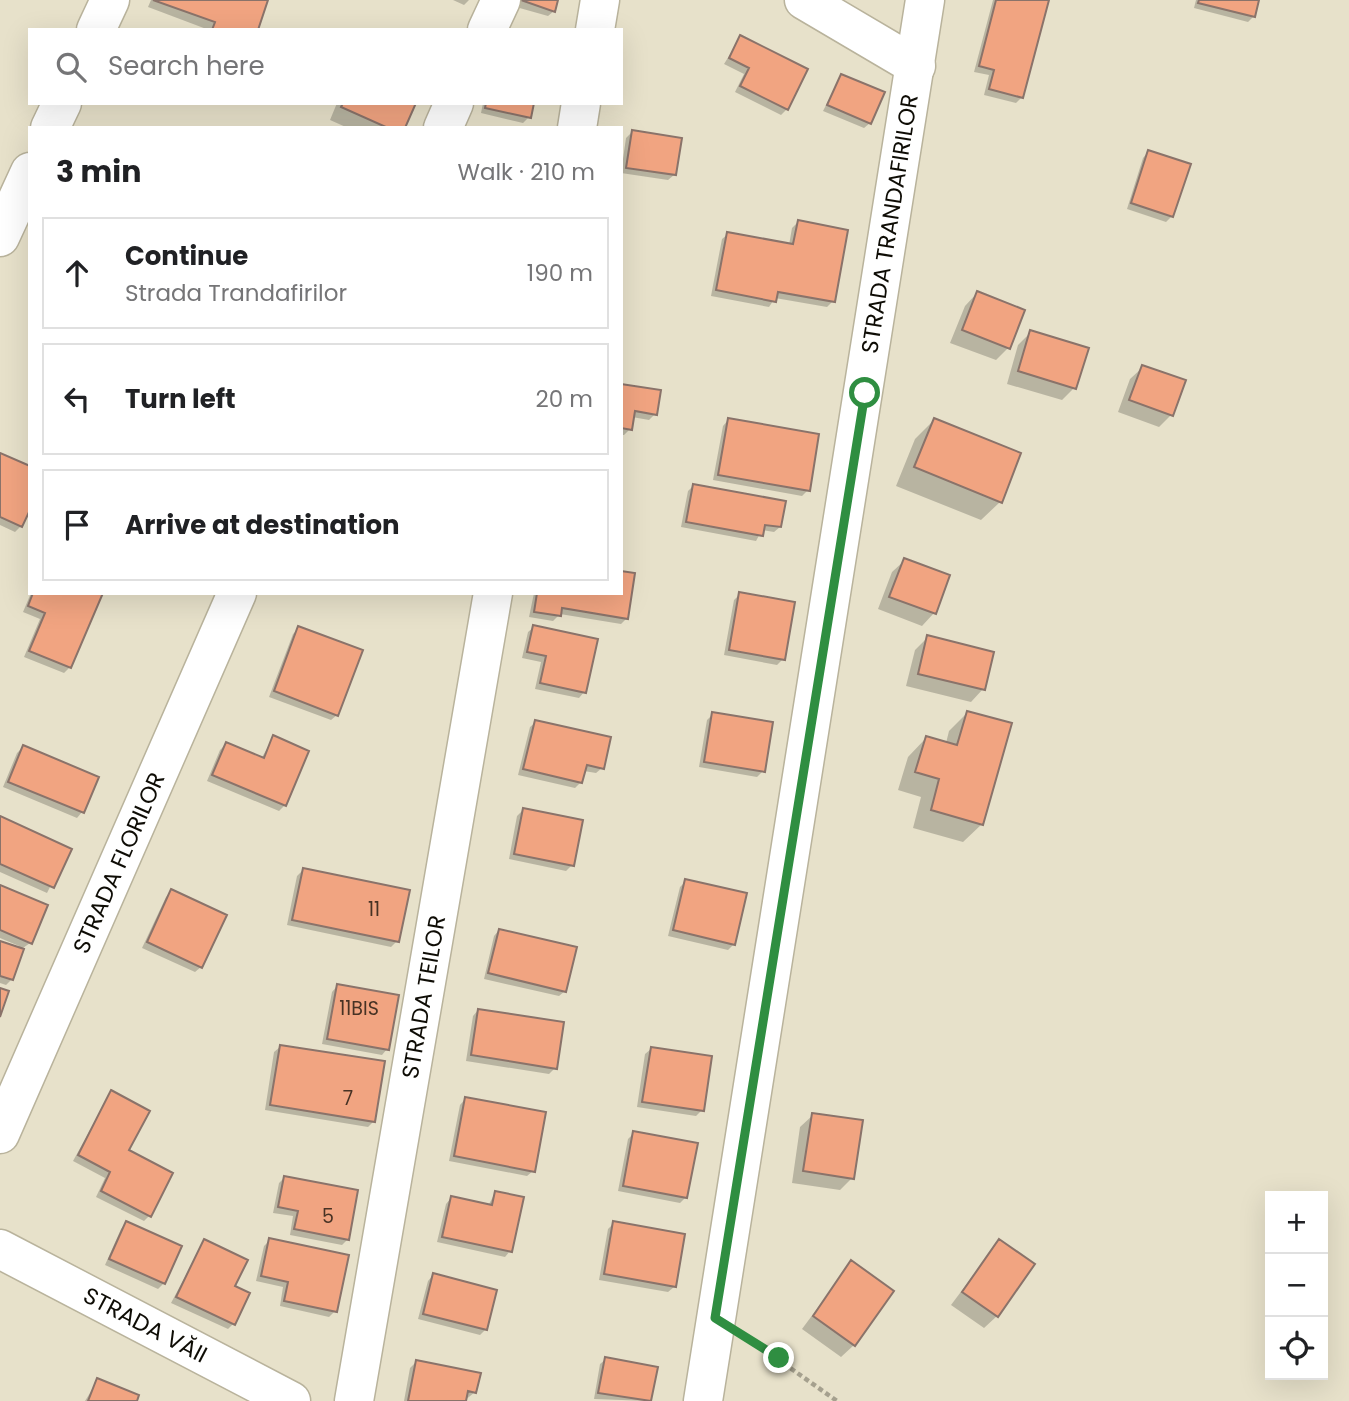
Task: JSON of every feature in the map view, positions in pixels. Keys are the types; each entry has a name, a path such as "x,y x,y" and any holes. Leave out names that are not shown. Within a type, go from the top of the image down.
{"street":[{"path":"97,28 110,0"},
{"path":"488,28 501,0"},
{"path":"595,28 600,0"},
{"path":"804,0 916,66"},
{"name":"STRADA TRANDAFIRILOR","path":"703,1401 925,0"},
{"path":"51,126 61,105"},
{"path":"444,126 453,105"},
{"path":"577,126 581,105"},
{"path":"0,237 28,176"},
{"name":"STRADA FLORILOR","path":"0,1134 236,595"},
{"name":"STRADA TEILOR","path":"354,1401 493,595"},
{"name":"STRADA VĂII","path":"0,1249 291,1401"}],"path":[{"path":"715,1318 779,1358 836,1401"}],"building":[{"path":"153,0 268,0 259,28 213,28 215,22"},
{"path":"521,0 558,0 555,12"},
{"path":"996,0 1049,0 1023,98 989,89 994,70 979,66"},
{"path":"1199,0 1259,0 1255,17 1198,3"},
{"path":"740,35 808,69 788,110 740,86 749,68 729,58"},
{"path":"841,74 885,92 871,124 827,105"},
{"path":"415,105 406,126 384,126 341,107"},
{"path":"486,105 534,105 531,118 485,108"},
{"path":"632,130 682,138 676,175 626,168"},
{"path":"1148,150 1191,164 1173,217 1131,203"},
{"path":"798,220 848,230 835,302 778,292 776,302 716,290 727,232 793,244"},
{"path":"977,291 1025,310 1010,349 962,330"},
{"path":"1030,330 1089,348 1076,389 1018,371"},
{"path":"1142,365 1186,380 1173,416 1129,400"},
{"path":"623,384 661,390 657,415 635,411 632,430 623,428"},
{"path":"728,418 819,434 810,491 718,475"},
{"path":"934,418 1021,453 1002,503 914,467"},
{"path":"0,453 28,465 28,514 22,527 0,517"},
{"path":"693,484 786,501 781,527 765,525 763,536 686,522"},
{"path":"904,558 950,575 936,614 889,597"},
{"path":"623,571 635,573 628,619 562,608 561,616 534,612 537,595 623,595"},
{"path":"739,592 795,602 785,660 729,650"},
{"path":"32,595 102,595 71,668 29,651 45,613 28,606"},
{"path":"533,625 598,639 586,693 540,683 546,656 527,652"},
{"path":"298,626 363,650 338,716 274,691"},
{"path":"927,635 994,652 985,690 918,674"},
{"path":"967,711 1012,723 983,825 931,810 939,779 915,772 926,736 957,745"},
{"path":"712,712 773,722 765,772 704,762"},
{"path":"535,720 611,737 604,769 587,765 582,783 523,769"},
{"path":"273,735 309,751 286,806 212,775 226,742 264,758"},
{"path":"23,745 99,777 84,813 8,782"},
{"path":"523,808 583,820 574,866 514,854"},
{"path":"0,816 72,849 54,888 0,864"},
{"path":"303,868 410,890 399,942 292,920"},
{"path":"685,879 747,893 735,945 673,930"},
{"path":"0,885 48,905 32,944 0,930"},
{"path":"171,889 227,915 202,968 147,942"},
{"path":"499,929 577,947 566,992 488,973"},
{"path":"0,941 24,949 13,980 0,976"},
{"path":"337,984 399,995 389,1050 327,1039"},
{"path":"0,988 9,991 0,1017"},
{"path":"478,1009 564,1022 557,1069 471,1055"},
{"path":"280,1045 385,1061 375,1122 270,1105"},
{"path":"651,1047 712,1056 704,1111 642,1102"},
{"path":"111,1090 150,1111 129,1150 173,1173 151,1217 101,1191 110,1172 78,1155"},
{"path":"465,1097 546,1112 535,1172 454,1156"},
{"path":"812,1113 863,1120 854,1179 803,1171"},
{"path":"633,1131 698,1143 687,1198 623,1186"},
{"path":"284,1176 358,1190 349,1240 294,1229 298,1211 278,1207"},
{"path":"495,1191 524,1197 512,1252 442,1237 451,1196 492,1205"},
{"path":"126,1221 182,1246 165,1284 109,1259"},
{"path":"613,1221 685,1234 676,1287 604,1274"},
{"path":"269,1238 349,1255 337,1312 284,1301 288,1282 261,1276"},
{"path":"204,1239 248,1260 235,1286 250,1293 235,1325 176,1297"},
{"path":"999,1239 1035,1264 998,1317 962,1292"},
{"path":"851,1260 894,1291 855,1346 813,1316"},
{"path":"433,1273 497,1290 487,1330 423,1314"},
{"path":"605,1357 658,1367 651,1401 598,1393"},
{"path":"416,1360 481,1373 476,1393 468,1391 466,1401 408,1401"},
{"path":"97,1378 139,1395 137,1401 88,1401"}],"route":[{"path":"779,1358 715,1318 865,393"}]}
